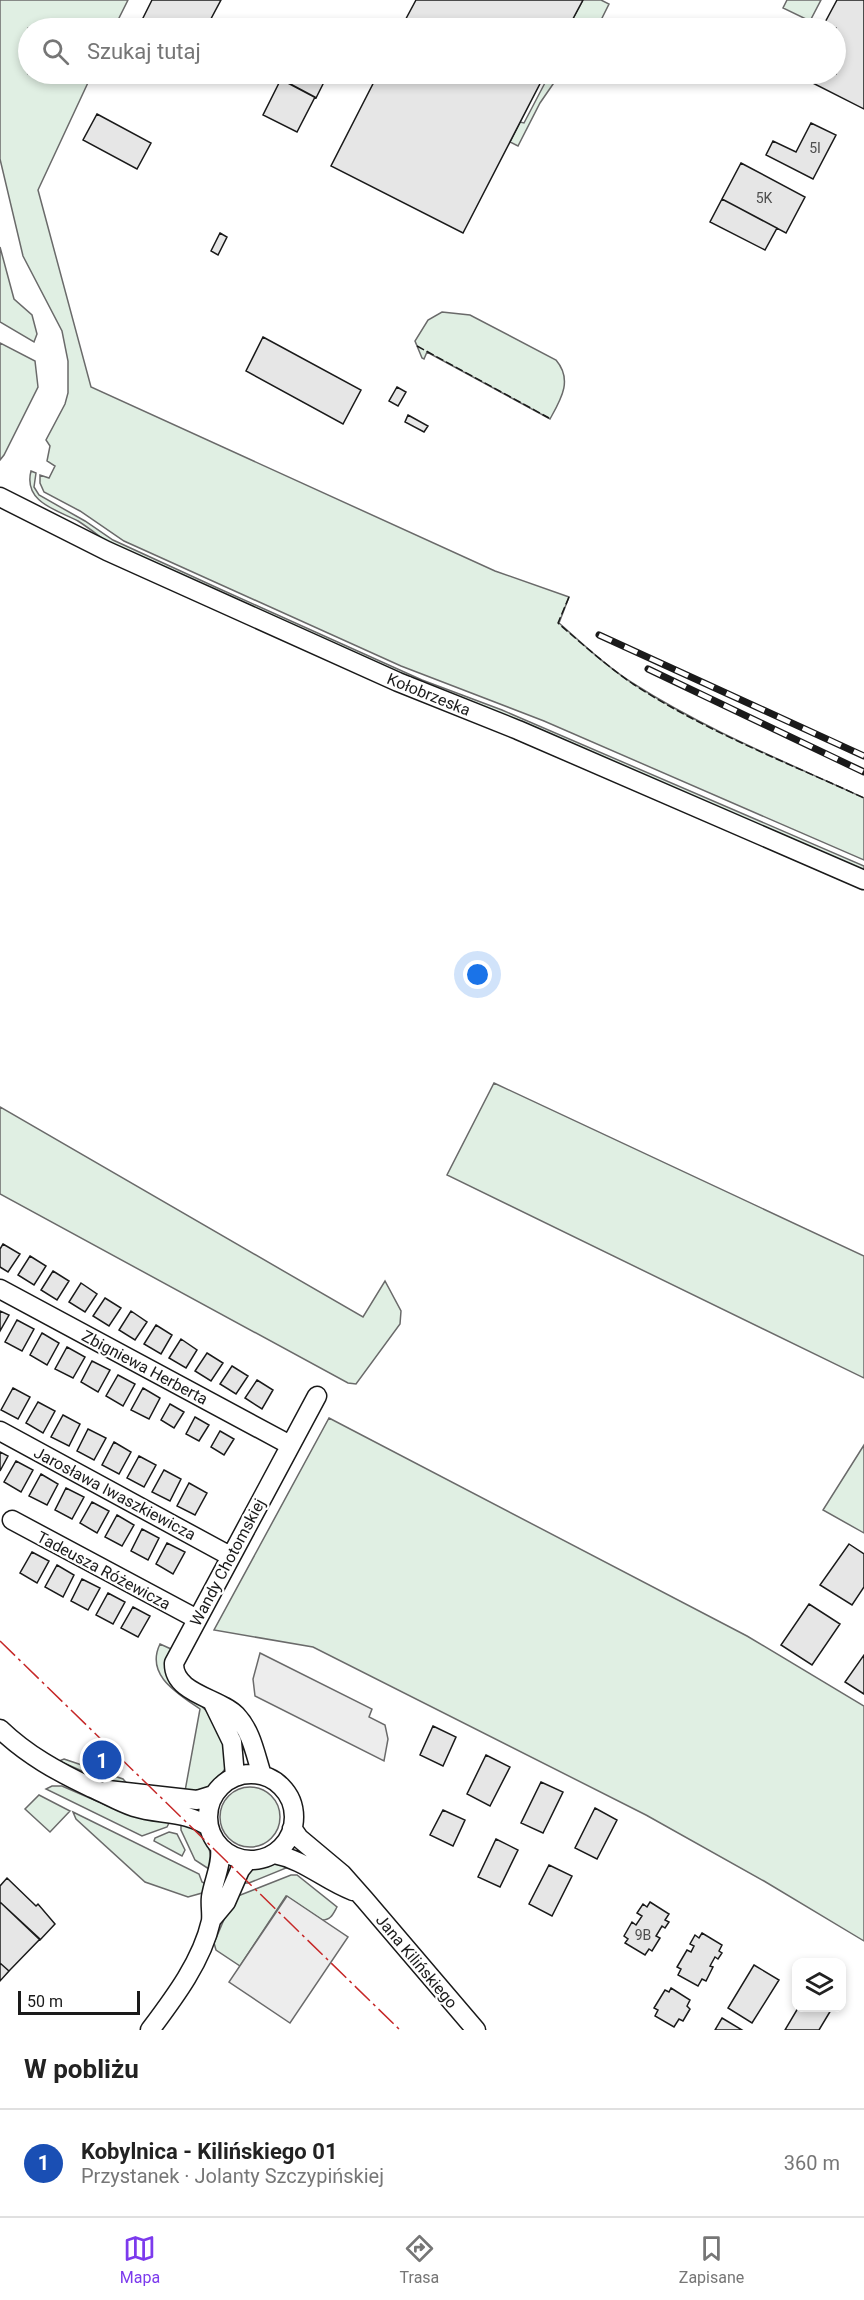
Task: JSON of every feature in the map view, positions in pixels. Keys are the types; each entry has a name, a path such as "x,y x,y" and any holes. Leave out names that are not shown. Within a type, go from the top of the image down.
{"street":[{"name":"Kołobrzeska","path":"0,497 107,551 398,682 518,730 864,880"},
{"name":"Zbigniewa Herberta","path":"0,1289 290,1445"},
{"name":"Wandy Chotomskiej","path":"213,1703 179,1680 174,1663 317,1396"},
{"name":"Jarosława Iwaszkiewicza","path":"0,1431 230,1556"},
{"name":"Tadeusza Różewicza","path":"12,1520 197,1619"},
{"path":"213,1703 229,1709 247,1730 262,1775"},
{"path":"213,1703 232,1742 235,1776"},
{"path":"0,1729 21,1748 46,1765 96,1789 135,1807 191,1818 209,1827"},
{"path":"262,1775 277,1782 287,1794 294,1810 292,1828 287,1842 274,1854 259,1860 230,1856 220,1847 209,1827 209,1807 213,1795 224,1782 235,1776 262,1775"},
{"path":"96,1789 197,1800 213,1795"},
{"name":"Jana Kilińskiego","path":"292,1828 299,1838 342,1874 476,2030"},
{"path":"211,1920 211,1897 220,1865 220,1847"},
{"name":"Jana Kilińskiego","path":"274,1854 302,1862 335,1884 357,1893"},
{"path":"150,2030 191,1970 211,1920 226,1902 240,1870 248,1860"}],"green space":[{"path":"0,0 128,0 119,18 18,18 18,84 87,84 38,190 91,387 495,571 569,597 559,623 624,677 661,701 718,731 864,798 864,860 544,721 401,666 124,541 80,511 44,492 40,483 40,475 49,478 55,466 47,461 50,446 46,440 65,404 68,393 68,361 62,331 23,256 0,159"},
{"path":"583,0 601,0 609,4 602,18 573,18"},
{"path":"787,0 821,0 812,18 804,18 783,8"},
{"path":"544,84 553,84 540,103 518,146 510,142 520,122 524,123"},
{"path":"0,247 14,299 32,315 37,334 34,342 0,322"},
{"path":"442,312 470,315 556,360 564,375 564,390 550,419 427,352 424,359 422,358 415,341 428,320"},
{"path":"0,343 35,361 38,387 0,460"},
{"path":"31,471 36,473 34,487 39,495 113,540 422,680 502,710 864,866 864,871 447,694 109,543 78,521 52,509 37,498 30,482"},
{"path":"494,1083 864,1256 864,1378 447,1175"},
{"path":"0,1107 363,1317 385,1281 401,1311 400,1324 356,1384 348,1383 0,1194"},
{"path":"329,1418 747,1636 864,1706 864,1941 764,1881 646,1815 313,1647 214,1630"},
{"path":"864,1445 864,1533 823,1510"},
{"path":"160,1644 171,1649 168,1656 197,1702 222,1729 227,1766 215,1782 200,1790 185,1791 200,1709 173,1690 160,1674 156,1655"},
{"path":"64,1759 123,1779 129,1786 96,1777 59,1761"},
{"path":"52,1786 62,1786 108,1806 171,1819 167,1827 142,1836 46,1789"},
{"path":"250,1787 271,1796 280,1817 271,1838 250,1847 229,1838 220,1817 229,1796"},
{"path":"39,1795 70,1811 50,1832 25,1809"},
{"path":"73,1812 199,1874 202,1882 208,1885 202,1893 188,1897 145,1882 76,1819"},
{"path":"181,1821 206,1840 212,1871 195,1860 181,1830"},
{"path":"169,1832 177,1834 185,1850 182,1856 154,1841 155,1838"},
{"path":"275,1862 291,1866 249,1883 242,1883 251,1870"},
{"path":"291,1875 297,1875 337,1907 328,1919 322,1920 286,1896 240,1966 216,1950 214,1943 234,1896"}],"shaded area":[{"path":"260,1653 372,1709 369,1717 385,1725 388,1739 384,1761 255,1696 253,1679"},
{"path":"287,1896 348,1937 290,2023 229,1982"}],"building":[{"path":"152,0 221,0 211,18 143,18"},
{"path":"416,0 583,0 573,18 406,18"},
{"path":"837,0 864,0 864,109 815,84 846,84 846,18 827,18"},
{"path":"278,84 290,84 315,97 297,132 263,115"},
{"path":"289,84 323,84 316,98"},
{"path":"373,84 540,84 463,233 331,166"},
{"path":"97,114 151,143 137,169 83,140"},
{"path":"811,123 836,135 813,179 766,155 773,141 796,152"},
{"path":"741,163 805,197 786,233 722,199"},
{"path":"722,199 777,228 765,250 710,222"},
{"path":"220,233 227,237 218,255 211,251"},
{"path":"263,337 361,390 343,424 246,371"},
{"path":"397,387 406,392 398,406 389,401"},
{"path":"408,415 428,426 424,432 405,422"},
{"path":"3,1244 20,1254 8,1272 0,1267 0,1249"},
{"path":"30,1256 46,1266 34,1285 18,1275"},
{"path":"53,1271 69,1281 57,1300 41,1290"},
{"path":"81,1283 97,1294 85,1312 69,1302"},
{"path":"105,1298 121,1308 109,1326 93,1316"},
{"path":"0,1311 9,1315 0,1331"},
{"path":"131,1311 147,1322 135,1340 119,1330"},
{"path":"17,1320 34,1329 22,1351 5,1342"},
{"path":"156,1325 172,1335 161,1354 144,1344"},
{"path":"42,1333 59,1343 47,1365 30,1355"},
{"path":"181,1339 197,1350 186,1368 169,1358"},
{"path":"67,1347 85,1357 73,1378 55,1369"},
{"path":"207,1353 223,1363 211,1381 195,1371"},
{"path":"92,1361 110,1370 98,1392 81,1382"},
{"path":"232,1366 248,1376 236,1394 220,1384"},
{"path":"118,1375 135,1384 123,1406 106,1396"},
{"path":"257,1380 273,1390 262,1409 245,1398"},
{"path":"13,1388 30,1397 18,1419 1,1410"},
{"path":"143,1388 160,1398 149,1419 131,1410"},
{"path":"38,1402 55,1411 43,1433 26,1423"},
{"path":"170,1404 184,1412 174,1428 161,1420"},
{"path":"63,1415 80,1424 69,1446 51,1437"},
{"path":"195,1417 209,1425 199,1441 186,1434"},
{"path":"88,1429 106,1438 94,1460 77,1451"},
{"path":"220,1431 234,1439 224,1455 211,1447"},
{"path":"114,1442 131,1452 119,1474 102,1465"},
{"path":"0,1452 8,1456 0,1471"},
{"path":"139,1456 156,1465 144,1487 127,1478"},
{"path":"16,1461 33,1470 21,1492 4,1482"},
{"path":"164,1470 181,1479 170,1501 152,1492"},
{"path":"41,1474 58,1484 47,1505 29,1496"},
{"path":"189,1483 207,1493 195,1515 177,1506"},
{"path":"66,1488 84,1497 72,1519 55,1510"},
{"path":"92,1502 109,1511 97,1533 80,1523"},
{"path":"117,1515 134,1525 122,1546 105,1537"},
{"path":"142,1529 159,1538 148,1560 131,1551"},
{"path":"167,1543 185,1552 173,1574 156,1564"},
{"path":"849,1544 864,1554 864,1587 852,1605 820,1585"},
{"path":"32,1552 49,1561 37,1583 20,1573"},
{"path":"57,1565 74,1575 63,1597 45,1587"},
{"path":"82,1579 100,1588 88,1610 71,1601"},
{"path":"108,1593 125,1602 113,1624 96,1615"},
{"path":"809,1604 840,1624 812,1665 781,1645"},
{"path":"133,1607 150,1616 138,1637 121,1628"},
{"path":"864,1655 864,1694 845,1682"},
{"path":"433,1726 456,1737 443,1766 420,1755"},
{"path":"486,1755 510,1767 490,1806 467,1794"},
{"path":"541,1782 563,1792 543,1833 521,1823"},
{"path":"595,1808 617,1820 597,1859 575,1848"},
{"path":"443,1810 465,1820 453,1846 430,1835"},
{"path":"496,1839 518,1850 500,1887 478,1877"},
{"path":"549,1865 572,1876 552,1916 529,1904"},
{"path":"7,1878 36,1906 38,1904 55,1924 40,1940 0,1902 0,1886"},
{"path":"0,1902 40,1939 9,1971 0,1963"},
{"path":"650,1902 669,1914 665,1920 669,1922 665,1928 662,1926 656,1936 660,1938 652,1951 649,1949 645,1955 625,1943 628,1939 624,1936 632,1922 636,1925 642,1916 637,1913 643,1904 647,1907"},
{"path":"702,1933 722,1945 719,1951 722,1953 718,1959 715,1957 706,1981 702,1979 698,1986 678,1975 681,1969 677,1967 687,1950 691,1952 694,1946 690,1944 695,1935 699,1938"},
{"path":"0,1963 9,1971 0,1981"},
{"path":"754,1965 779,1980 752,2023 728,2008"},
{"path":"671,1988 690,2000 687,2006 690,2009 683,2021 679,2019 674,2027 655,2016 658,2010 654,2008 665,1990 669,1992"},
{"path":"796,2012 830,2012 819,2030 785,2030"},
{"path":"722,2018 742,2030 715,2030"}],"railway":[{"path":"599,635 864,756"},
{"path":"648,669 864,772"}],"fence":[{"path":"417,346 549,418"},
{"path":"569,597 558,623 633,684 688,717 864,798"}],"power":[{"path":"0,1641 400,2030"}],"place":[{"name":"Kobylnica - Kilińskiego 01","path":"102,1760"}]}
